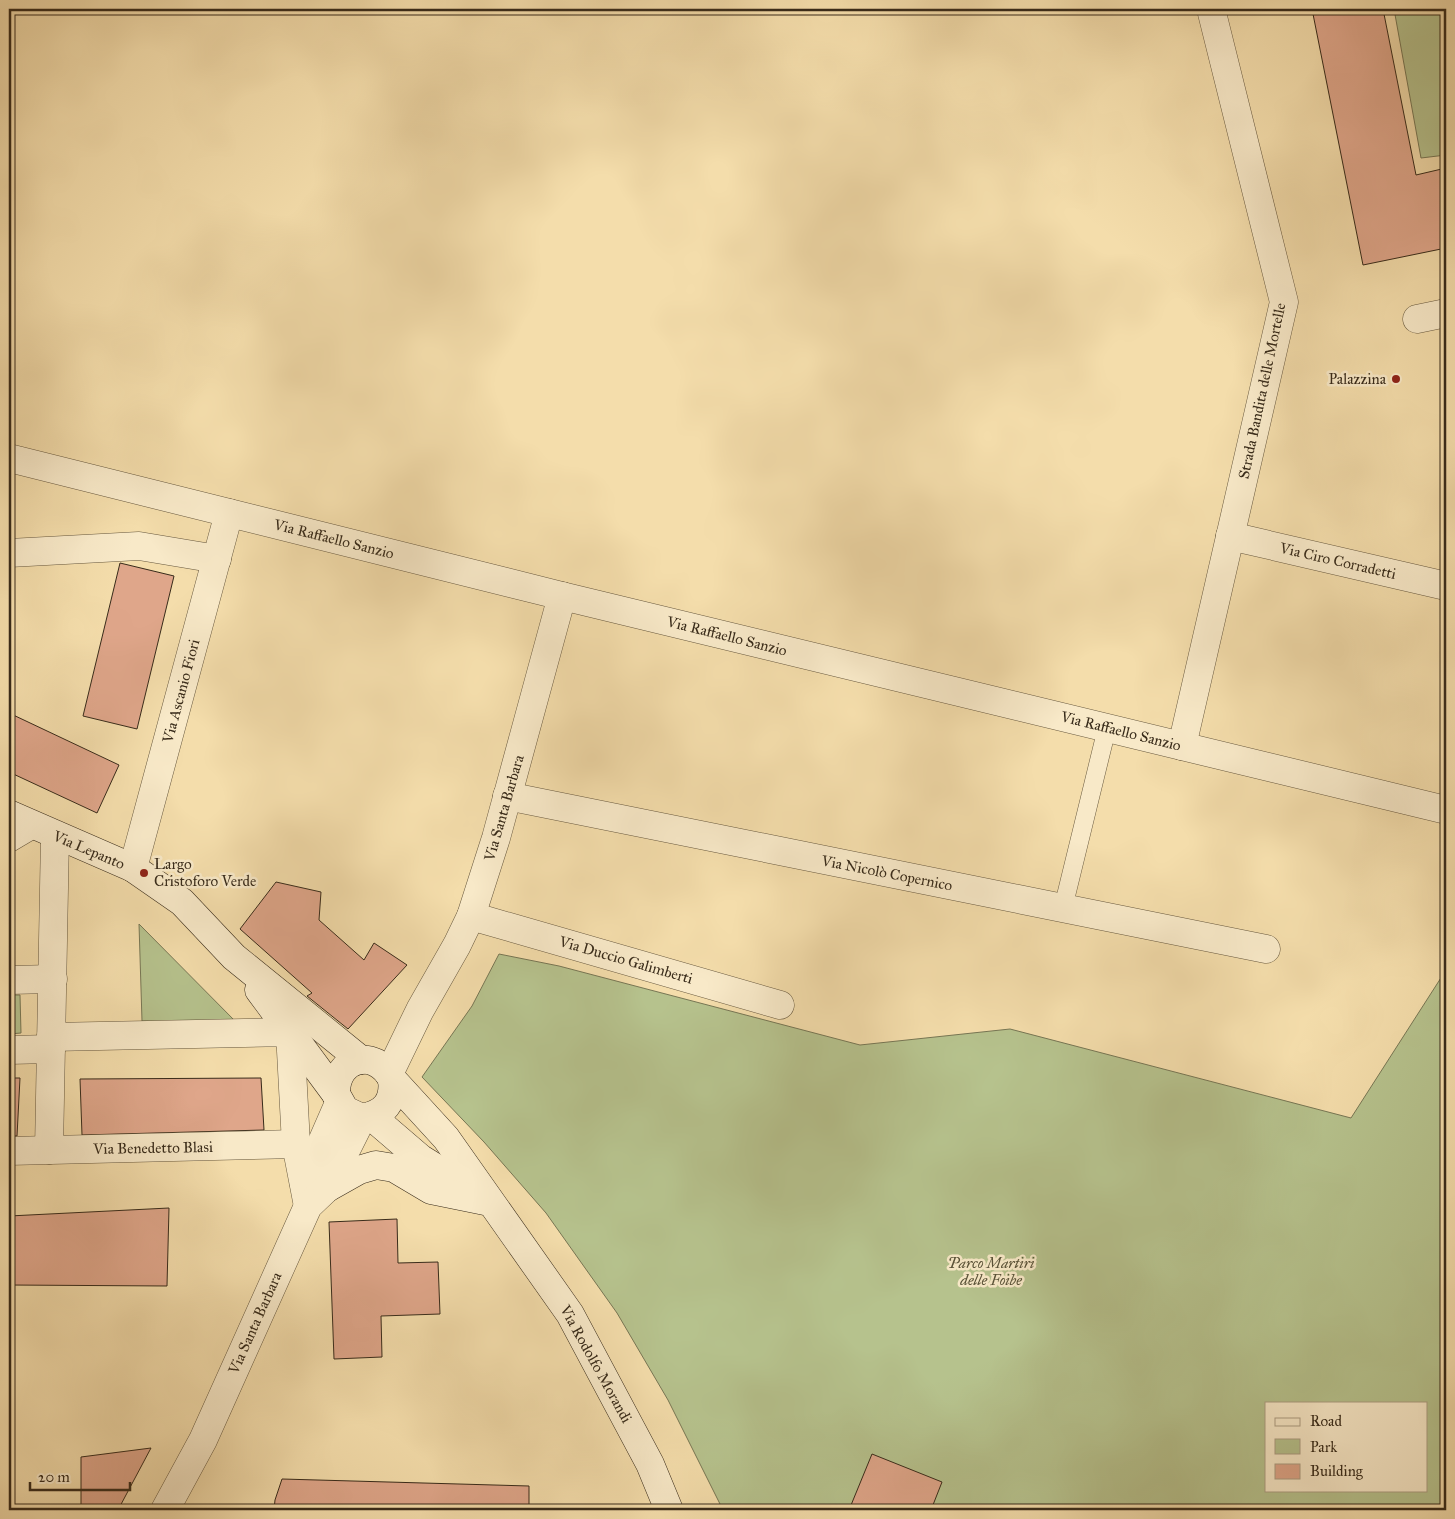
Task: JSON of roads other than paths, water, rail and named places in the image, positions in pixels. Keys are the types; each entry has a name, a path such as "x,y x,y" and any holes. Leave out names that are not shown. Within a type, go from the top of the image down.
{"street":[{"name":"Strada Bandita delle Mortelle","path":"1182,746 1284,302 1211,9"},
{"path":"1417,319 1446,313"},
{"name":"Via Raffaello Sanzio","path":"9,458 562,596 1446,810"},
{"name":"Via Ascanio Fiori","path":"133,868 229,513"},
{"name":"Via Ciro Corradetti","path":"1230,536 1446,586"},
{"path":"9,553 139,546 217,558"},
{"name":"Via Santa Barbara","path":"378,1069 420,1010 457,945 471,916 508,796 562,596"},
{"name":"Via Nicolò Copernico","path":"508,796 1266,949"},
{"path":"26,828 53,979 49,1150"},
{"name":"Via Lepanto","path":"26,828 133,868 182,902 234,957"},
{"name":"Via Duccio Galimberti","path":"471,916 780,1005"},
{"path":"234,957 345,1110 366,1117 420,1158 490,1202"},
{"name":"Via Rodolfo Morandi","path":"234,957 378,1069 446,1138 570,1314 650,1464 669,1510"},
{"path":"9,980 53,979"},
{"path":"9,1050 51,1043 290,1032"},
{"path":"290,1032 296,1144 313,1193"},
{"path":"344,1068 378,1069 391,1099 386,1107 366,1117 313,1193 338,1099 336,1085 344,1068"},
{"name":"Via Benedetto Blasi","path":"9,1151 296,1144"},
{"path":"313,1193 359,1170 376,1165 394,1168 431,1190 490,1202"},
{"name":"Via Santa Barbara","path":"165,1510 203,1440 313,1193"}],"lane":[{"path":"1063,908 1107,728"}],"place":[{"name":"Palazzina","path":"1396,379"},
{"name":"Largo Cristoforo Verde","path":"144,873"}],"park label":[{"name":"Parco Martiri delle Foibe","path":"991,1272"}]}
